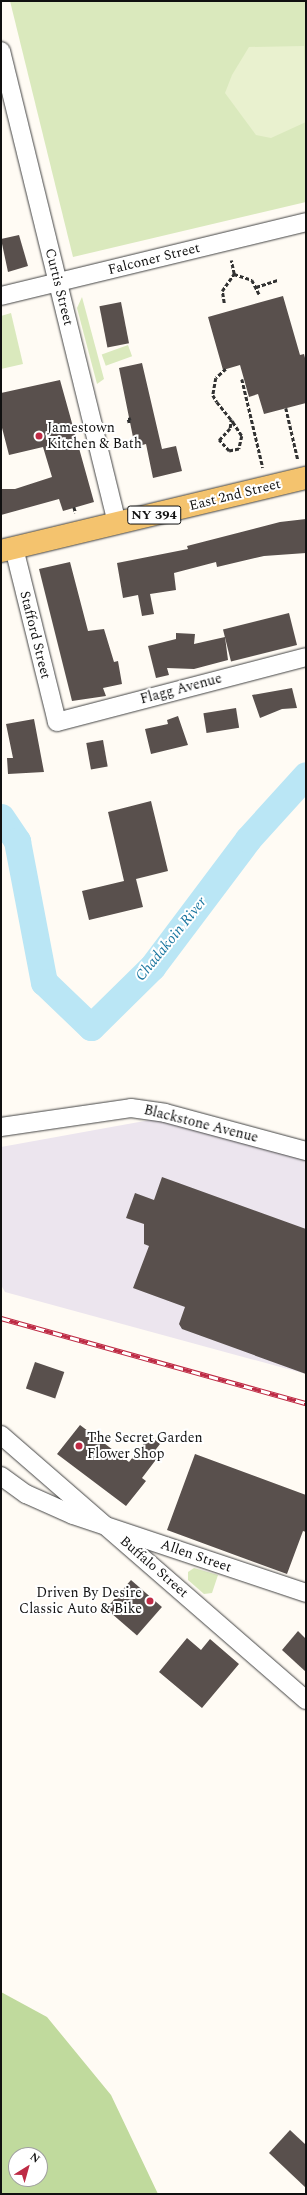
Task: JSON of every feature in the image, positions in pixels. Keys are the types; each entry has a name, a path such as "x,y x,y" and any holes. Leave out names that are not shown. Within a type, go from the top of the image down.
{"main road":[{"name":"East 2nd Street","path":"8,549 117,523 302,469"}],"street":[{"name":"Curtis Street","path":"1,51 117,523"},
{"name":"Falconer Street","path":"1,296 306,222"},
{"name":"Stafford Street","path":"8,549 57,722"},
{"name":"Flagg Avenue","path":"57,722 306,657"},
{"name":"Blackstone Avenue","path":"1,1127 131,1108 165,1113 306,1151"},
{"name":"Buffalo Street","path":"1,1435 306,1700"},
{"path":"7,1480 24,1483 32,1474 31,1460"},
{"name":"Allen Street","path":"7,1480 66,1512 306,1592"}],"path":[{"path":"224,303 222,291 234,274 231,260"},
{"path":"234,274 245,276 256,287 259,294"},
{"path":"256,287 278,280"},
{"path":"226,369 216,378 213,395 231,419 242,436 242,443 239,449 229,451 219,440 230,428 231,419"},
{"path":"242,379 264,468"},
{"path":"286,408 302,469"},
{"path":"129,423 128,419 131,418"},
{"path":"74,507 76,513"}],"shaded area":[{"path":"161,1118 306,1160 306,1374 5,1292 1,1285 1,1147"}],"green space":[{"path":"10,1 306,1 306,202 73,257"},
{"path":"304,46 306,122 271,138 256,135 225,93 232,75 249,47"},
{"path":"82,297 104,379 97,384 77,308"},
{"path":"11,313 23,364 1,369 1,316"},
{"path":"128,345 132,356 106,366 102,355"},
{"path":"194,1568 218,1575 212,1593 204,1594 188,1580 188,1572"},
{"path":"1,1992 47,2017 111,2095 158,2194 1,2194"}],"building":[{"path":"19,235 28,266 8,272 1,239"},
{"path":"283,296 300,355 304,354 306,362 306,403 264,414 258,394 249,397 240,365 223,370 208,317"},
{"path":"121,302 129,343 107,347 99,306"},
{"path":"142,363 162,449 176,446 182,471 153,478 146,444 135,447 119,368"},
{"name":"Jamestown Kitchen & Bath","path":"60,380 94,502 63,511 59,499 1,515 1,489 15,489 52,477 43,447 9,455 1,424 1,393"},
{"path":"306,519 306,553 264,556 217,567 216,562 174,573 176,590 150,594 154,614 142,616 138,595 123,598 117,563 188,549 187,546 280,522"},
{"path":"70,562 88,631 104,629 114,662 118,661 122,684 103,688 106,696 72,701 39,569"},
{"path":"289,613 297,645 231,661 223,629"},
{"path":"176,633 195,634 194,644 225,637 228,660 194,669 167,668 169,675 156,678 148,646 176,639"},
{"path":"292,688 297,708 282,709 260,718 252,695"},
{"path":"236,708 239,728 207,733 203,713"},
{"path":"178,716 188,745 151,754 145,729 168,724 167,720"},
{"path":"34,719 44,772 8,774 7,758 13,758 6,724"},
{"path":"103,740 108,767 91,770 86,743"},
{"path":"151,801 168,871 136,879 143,907 89,920 82,891 124,881 108,812"},
{"path":"162,1177 306,1229 306,1374 182,1329 179,1324 185,1307 133,1288 149,1246 144,1244 144,1224 126,1218 135,1193 154,1200"},
{"path":"35,1362 64,1372 55,1399 26,1388"},
{"path":"80,1425 129,1462 150,1436 160,1444 153,1453 158,1457 142,1478 146,1481 126,1506 57,1454"},
{"path":"195,1454 306,1495 306,1532 303,1531 287,1574 167,1530"},
{"path":"131,1580 162,1607 137,1636 106,1609"},
{"path":"298,1631 306,1639 306,1672 282,1650"},
{"path":"187,1638 201,1650 210,1639 239,1664 202,1708 159,1672"},
{"path":"290,2130 306,2145 306,2188 269,2153"}],"waterway":[{"name":"Chadakoin River","path":"1,817 17,841 44,982 91,1027 152,967 248,839 306,775"}],"railway":[{"path":"1,1318 306,1403"}],"place":[{"name":"Jamestown Kitchen & Bath","path":"39,436"},
{"name":"The Secret Garden Flower Shop","path":"79,1446"},
{"name":"Driven By Desire Classic Auto & Bike","path":"150,1601"}]}
